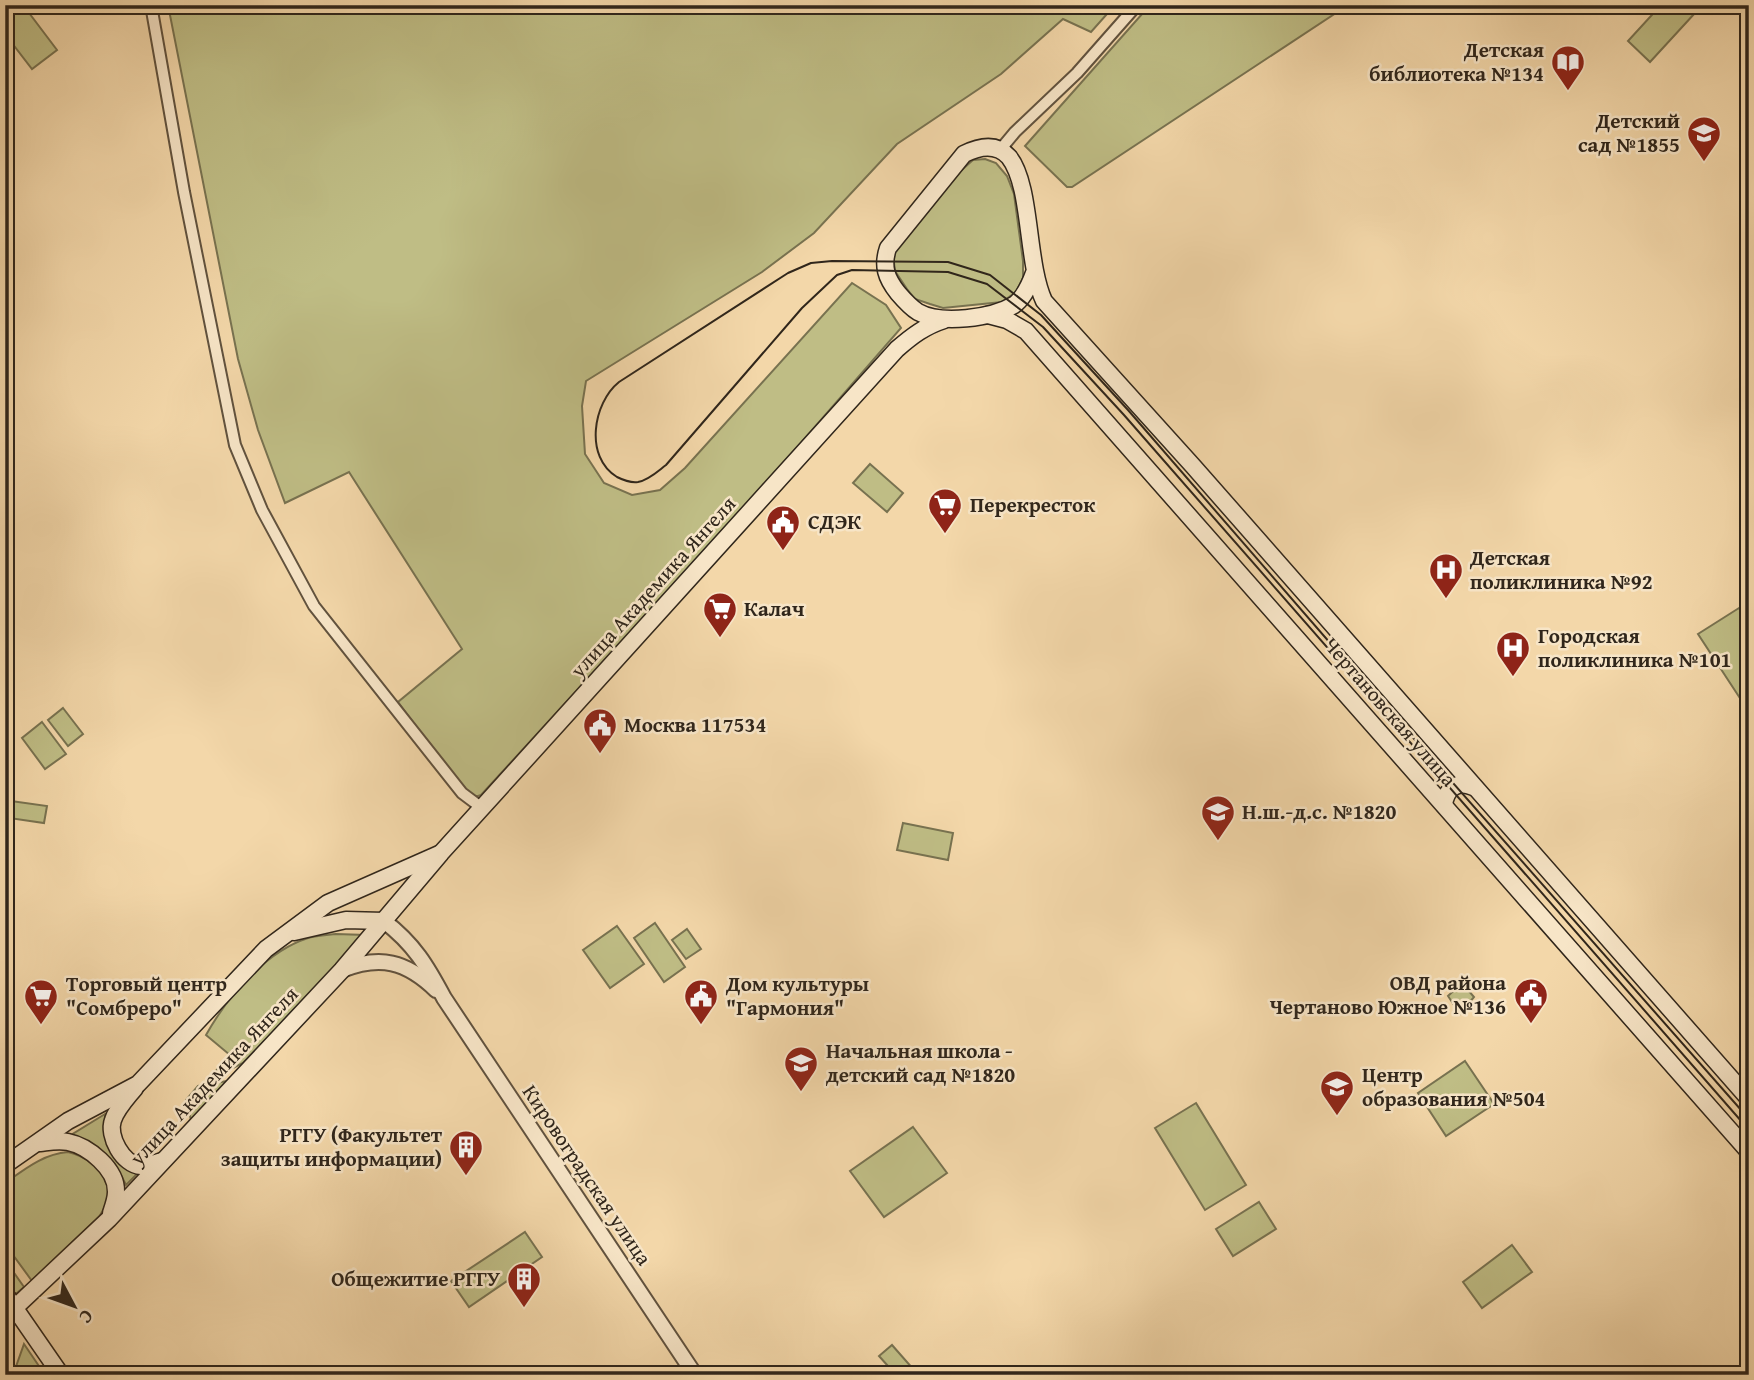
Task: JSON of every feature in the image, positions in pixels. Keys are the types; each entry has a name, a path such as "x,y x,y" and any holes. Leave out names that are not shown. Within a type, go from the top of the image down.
{"main road":[{"path":"897,349 909,329 909,319 891,284 884,261 888,248 964,154 977,147 989,146 1000,150"},
{"name":"Чертановская улица","path":"1000,150 1009,158 1018,177 1034,273 1044,302 1193,466 1749,1099"},
{"name":"Чертановская улица","path":"891,284 919,313 948,319 988,315 1015,304 1029,286 1034,273"},
{"name":"Чертановская улица","path":"988,315 1007,320 1026,331 1749,1152"},
{"path":"897,349 912,335 931,324 948,319"},
{"name":"улица Академика Янгеля","path":"10,1312 109,1219 342,970 441,853 897,349"},
{"path":"1444,804 1445,796 1455,785 1465,783 1473,786"},
{"name":"улица Академика Янгеля","path":"5,1165 77,1116 138,1084 247,967 284,934 328,903 441,853"},
{"path":"284,934 346,920 384,921"},
{"path":"138,1084 113,1118 112,1136 116,1145 133,1164 144,1166 165,1160"},
{"path":"37,1144 56,1141 76,1144 90,1152 106,1168 115,1184 116,1192 109,1219"},
{"path":"5,1294 10,1312 61,1375"}],"street":[{"path":"151,5 186,204 235,445 244,468 280,545 325,622 461,793 482,808"},
{"path":"1000,150 1014,132 1077,73 1137,5"},
{"name":"Кировоградская улица","path":"384,921 415,948 444,998 695,1375"},
{"name":"Кировоградская улица","path":"342,970 361,962 389,962 416,974 444,998"}],"shaded area":[{"path":"9,5 23,5 57,50 32,69 5,34 5,8"},
{"path":"168,5 1115,5 1091,32 1063,19 1001,74 897,144 814,233 762,272 586,381 582,406 585,454 604,483 632,495 660,490 685,468 852,283 886,305 901,328 745,507 481,795 472,798 398,702 462,649 349,472 285,503 258,430 238,359"},
{"path":"1150,5 1348,5 1072,187 1067,187 1025,146"},
{"path":"1661,5 1686,5 1695,13 1650,62 1628,41"},
{"path":"985,159 996,163 1007,176 1014,194 1023,261 1023,278 1016,292 1002,302 943,308 915,299 895,271 893,254 956,175 973,160"},
{"path":"870,464 903,493 887,512 853,483"},
{"path":"1739,608 1749,623 1749,712 1698,634"},
{"path":"63,708 83,734 68,746 48,720"},
{"path":"42,722 66,754 45,769 22,738"},
{"path":"11,801 47,806 44,823 9,818"},
{"path":"903,823 953,833 948,860 897,850"},
{"path":"655,923 685,967 664,982 634,938"},
{"path":"617,926 644,964 610,988 583,950"},
{"path":"687,929 701,949 686,959 672,940"},
{"path":"365,935 243,1063 229,1070 215,1072 230,1055 206,1035 225,1005 249,977 292,945 311,937"},
{"path":"1462,983 1474,997 1460,1014 1448,996"},
{"path":"1465,1061 1494,1104 1446,1136 1418,1093"},
{"path":"227,1081 191,1120 186,1100 198,1086"},
{"path":"1196,1103 1246,1185 1205,1210 1155,1128"},
{"path":"105,1114 106,1134 111,1149 122,1161 139,1172 126,1185 110,1161 71,1135"},
{"path":"913,1127 947,1173 884,1217 850,1171"},
{"path":"68,1152 80,1156 103,1174 109,1186 108,1198 99,1217 32,1281 5,1244 5,1183 42,1159"},
{"path":"1259,1202 1276,1229 1233,1256 1216,1229"},
{"path":"525,1232 542,1257 469,1307 451,1281"},
{"path":"1512,1245 1532,1272 1482,1308 1463,1282"},
{"path":"5,1260 24,1287 17,1293 13,1293 5,1282"},
{"path":"24,1344 45,1375 13,1375"},
{"path":"892,1345 914,1370 909,1375 896,1375 879,1356"}],"tram line":[{"path":"1749,1119 1128,410 1041,315 990,275 948,262 811,263 788,273 619,382 610,391 598,416 596,444 600,457 617,477 630,482 642,481 666,465 802,308 837,275 852,270 948,272 987,284 1043,327 1124,415 1749,1130"}],"place":[{"name":"Детская библиотека №134","path":"1568,92"},
{"name":"Детский сад №1855","path":"1704,163"},
{"name":"Перекресток","path":"945,535"},
{"name":"СДЭК","path":"783,552"},
{"name":"Детская поликлиника №92","path":"1446,600"},
{"name":"Калач","path":"720,639"},
{"name":"Городская поликлиника №101","path":"1513,678"},
{"name":"Москва 117534","path":"600,755"},
{"name":"Н.ш.-д.с. №1820","path":"1218,842"},
{"name":"ОВД района Чертаново Южное №136","path":"1531,1025"},
{"name":"Торговый центр \"Сомбреро\"","path":"41,1026"},
{"name":"Дом культуры \"Гармония\"","path":"701,1026"},
{"name":"Начальная школа - детский сад №1820","path":"801,1093"},
{"name":"Центр образования №504","path":"1337,1117"},
{"name":"РГГУ (Факультет защиты информации)","path":"466,1177"},
{"name":"Общежитие РГГУ","path":"524,1309"}]}
